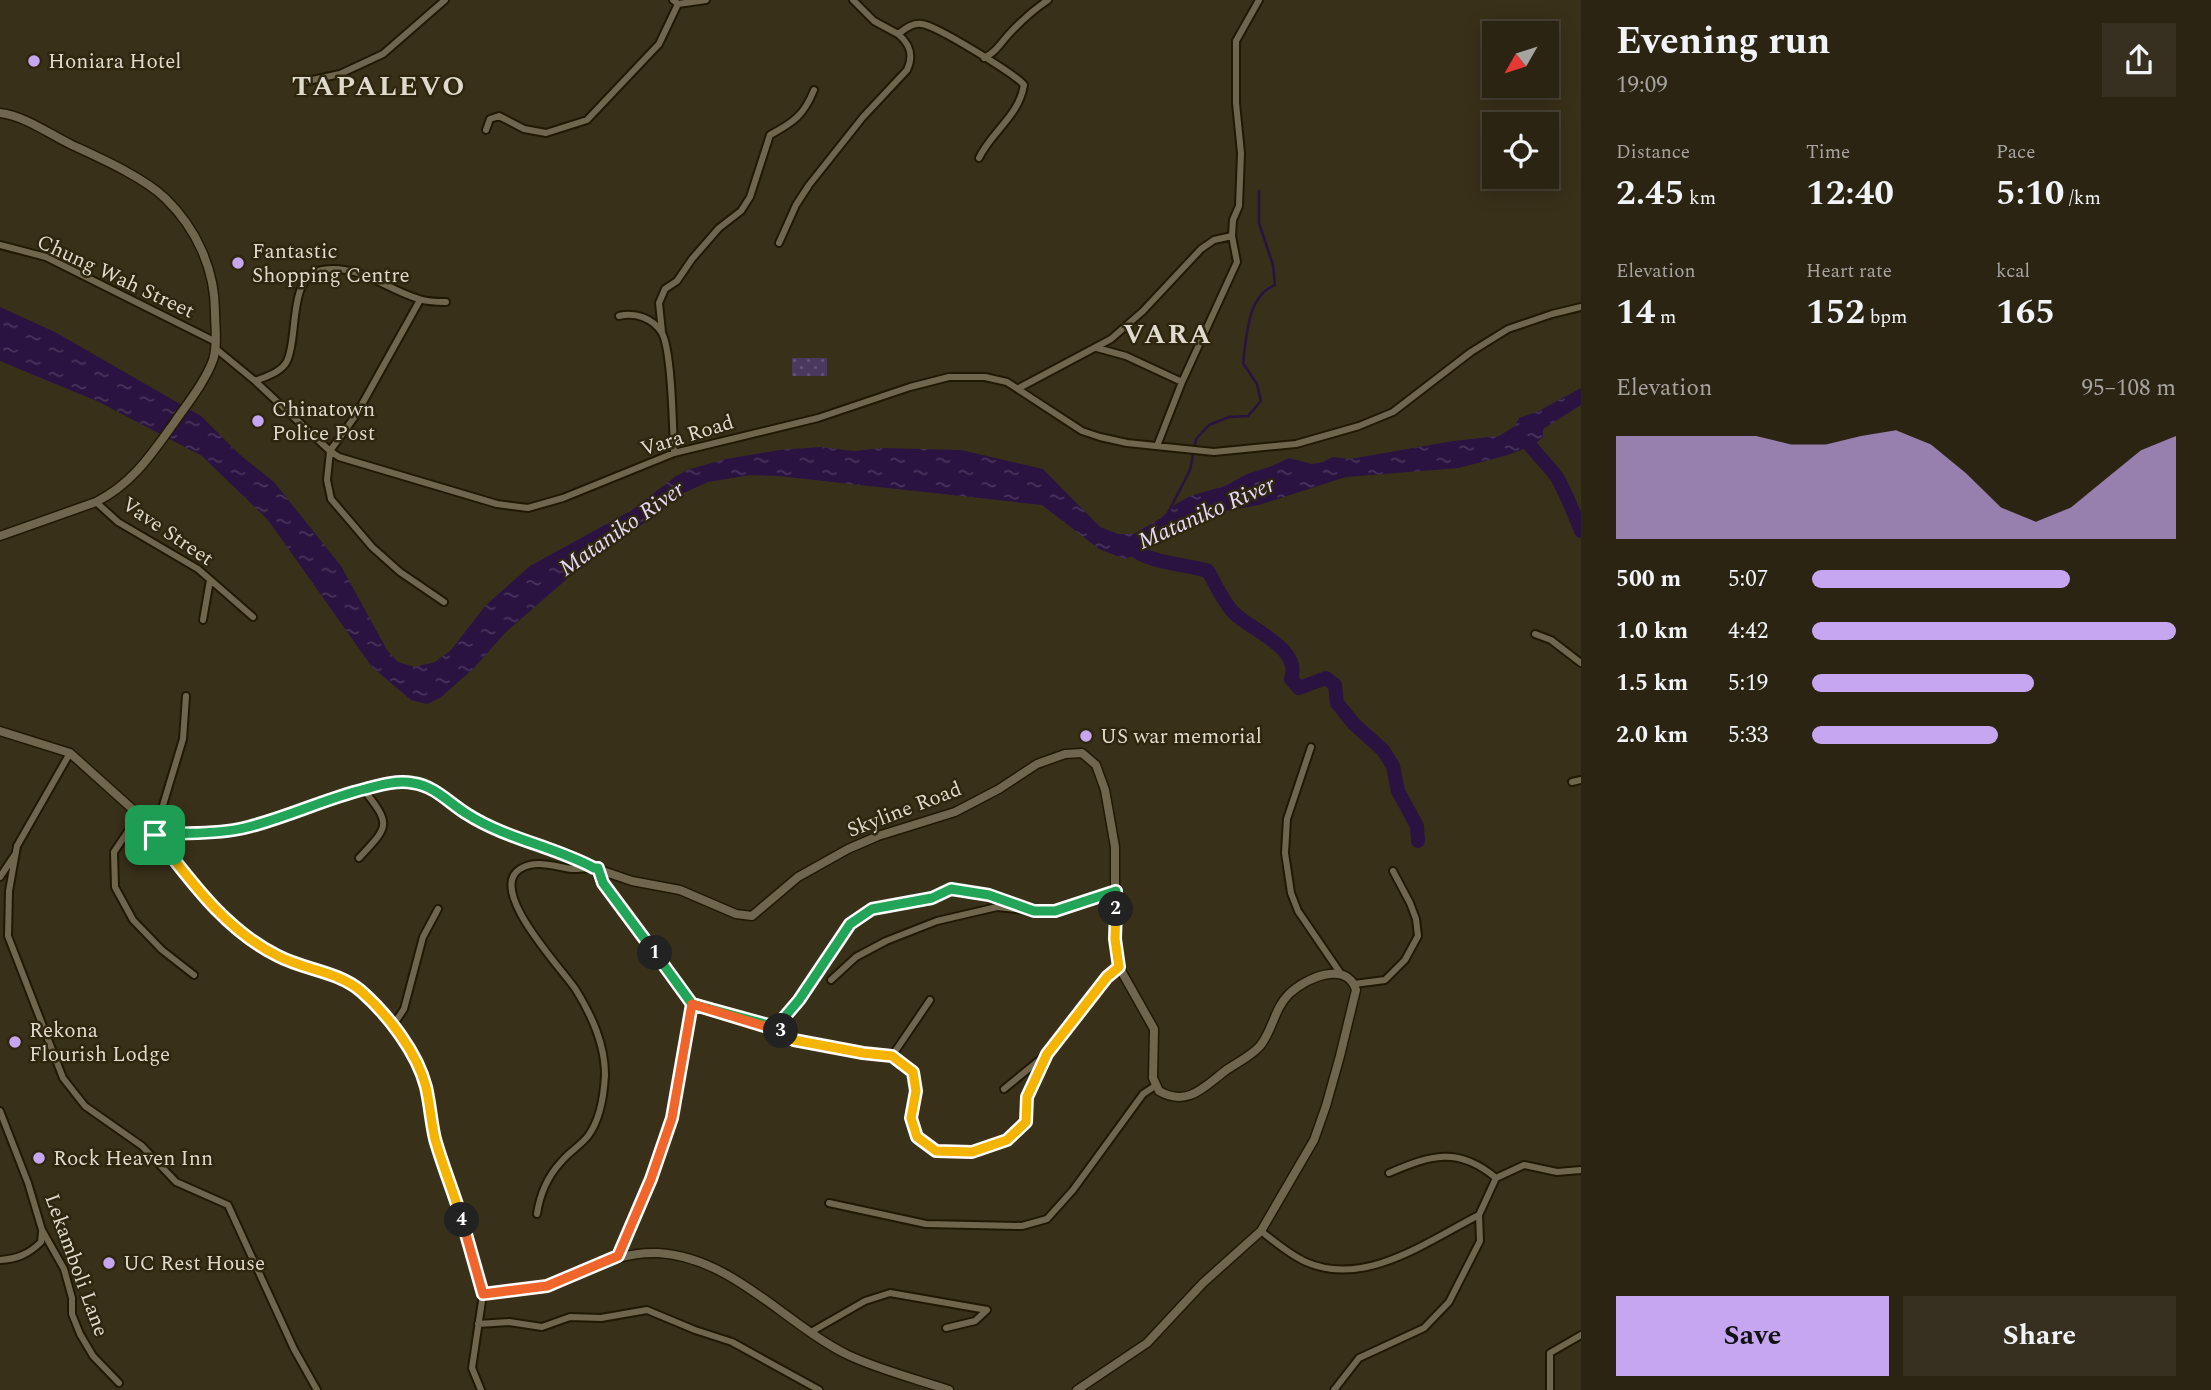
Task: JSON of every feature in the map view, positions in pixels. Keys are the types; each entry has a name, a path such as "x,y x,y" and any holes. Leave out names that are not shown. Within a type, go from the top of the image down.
{"street":[{"path":"303,82 340,74 383,54 445,0"},
{"path":"486,130 490,119 499,116 524,129 546,133 587,120 659,44 675,2 706,0"},
{"path":"779,243 796,205 809,185 863,117 907,70 911,61 911,50 906,40 874,21 853,0"},
{"path":"984,58 999,48 1025,17 1048,0"},
{"path":"1157,446 1182,382 1237,262 1232,236 1233,220 1239,206 1241,153 1236,103 1236,41 1259,0"},
{"path":"898,34 915,24 940,30 1012,74 1024,85 1023,94 1012,115 993,134 979,158"},
{"path":"674,453 667,349 659,303 665,289 677,281 719,228 741,211 750,197 770,135 790,124 806,109 814,90"},
{"path":"0,107 49,134 114,164 164,196 190,230 208,266 214,290 216,345 212,362 191,398 132,478 96,502 0,536"},
{"path":"0,113 13,115"},
{"path":"1019,388 1111,340 1143,311 1200,249 1214,240 1232,236"},
{"name":"Chung Wah Street","path":"0,245 46,257 216,345"},
{"path":"255,381 271,374 288,360 301,285 315,272 323,269 358,272 420,300 446,302"},
{"path":"420,300 356,415 330,451 327,480 331,499 372,547 400,572 444,602"},
{"name":"Vara Road","path":"216,345 339,457 497,504 528,508 563,498 674,453 818,418 910,387 949,377 985,377 1007,382 1082,430 1100,437 1214,452 1296,444 1359,426 1393,412 1471,352 1508,329 1581,307"},
{"path":"619,316 630,313 642,317 652,321 662,332"},
{"path":"1097,348 1126,356 1182,382"},
{"name":"Vave Street","path":"96,502 118,522 181,557 253,617"},
{"path":"203,620 210,580"},
{"path":"1535,634 1551,640 1581,663"},
{"path":"155,835 183,739 186,696"},
{"path":"0,731 70,753 139,815 199,892 240,932 279,957 347,981 362,992 392,1027 417,1064 426,1086 436,1140 457,1201 483,1294 472,1368 481,1390"},
{"path":"1311,747 1287,819 1285,853 1291,893 1298,911 1341,974"},
{"path":"70,753 17,846 9,891 8,936 63,1078 85,1106 142,1146 176,1182 228,1205 294,1349 317,1390"},
{"name":"Skyline Road","path":"155,835 244,828 363,789 401,782 423,785 440,793 470,816 527,841 569,854 596,868 632,881 680,890 744,917 752,916 798,877 848,849 878,836 956,812 999,789 1037,764 1065,754 1077,753 1088,756 1096,765 1105,790 1115,847 1115,939 1119,967 1154,1029 1155,1086"},
{"path":"1572,782 1581,780"},
{"path":"359,858 381,834 384,825 380,810 363,789"},
{"path":"139,815 114,852 115,887 133,920 162,950 194,975"},
{"path":"0,877 15,855"},
{"path":"537,1214 546,1182 561,1161 589,1134 595,1122 603,1095 604,1054 586,1007 522,918 515,904 512,878 520,870 539,864 573,869 596,868 603,883 692,1004 776,1027 794,1040 892,1056 913,1072 916,1091 911,1118 917,1137 936,1151 972,1152 1007,1140 1026,1122 1027,1097 1047,1054"},
{"path":"1354,984 1385,981 1405,960 1418,936 1410,903 1393,871"},
{"path":"776,1027 799,1000 850,924 872,909 932,898 951,889 989,895 1034,911"},
{"path":"831,980 856,957 886,941 937,921 998,907 1055,911 1116,891"},
{"path":"392,1027 404,1009 423,937 438,909"},
{"path":"1004,1089 1047,1054 1107,977 1119,967"},
{"path":"829,1203 926,1224 1022,1226 1047,1219 1073,1190 1143,1094 1155,1086 1164,1094 1184,1098 1204,1089 1261,1044 1280,1004 1297,986 1313,978 1341,974 1349,977 1356,990 1326,1106 1314,1140 1261,1231 1203,1283 1147,1343 1077,1390"},
{"path":"892,1056 930,1000"},
{"path":"618,1256 651,1179 672,1118 692,1004"},
{"name":"Lekamboli Lane","path":"0,1111 28,1183 42,1230 64,1269 72,1298 72,1314 80,1334 93,1356 119,1383"},
{"path":"1389,1173 1418,1160 1443,1155 1480,1164 1496,1178"},
{"path":"1334,1390 1359,1358 1424,1328 1449,1302 1480,1241 1479,1215 1496,1178 1524,1165 1557,1172 1581,1170"},
{"path":"1261,1231 1306,1262 1326,1269 1356,1269 1387,1262 1479,1215"},
{"path":"0,1260 16,1259 34,1249 41,1242 42,1230"},
{"path":"483,1294 547,1286 618,1256 657,1253 695,1259 756,1292 811,1332 849,1355 949,1390"},
{"path":"811,1332 865,1301 890,1293 987,1310 975,1321 946,1328"},
{"path":"478,1324 509,1322 541,1327 570,1317 601,1318 647,1310 732,1342 819,1390"},
{"path":"1550,1390 1550,1353 1581,1335"}],"shaded area":[{"path":"792,358 827,358 827,376 792,376"}],"water":[{"name":"Mataniko River","path":"0,307 55,332 201,416 239,454 274,482 341,566 387,650 398,662 415,667 435,662 451,650 486,605 530,566 632,510 676,476 690,469 726,459 779,450 821,447 854,451 883,448 961,450 1043,469 1100,527 1118,534 1134,534 1190,496 1225,486 1247,474 1289,458 1312,464 1333,457 1350,459 1499,436 1515,426 1519,418 1537,412 1581,388 1581,405 1543,429 1543,437 1534,445 1508,455 1459,468 1346,477 1259,505 1219,512 1125,559 1099,549 1042,505 778,476 750,475 708,482 679,495 656,515 583,565 506,632 473,669 440,698 427,704 411,700 372,667 268,520 202,456 99,402 0,361"}],"waterway":[{"name":"Mataniko River","path":"1168,513 1190,470 1196,439 1209,425 1229,417 1248,416 1261,401 1257,384 1243,363 1254,307 1266,290 1275,285 1273,265 1259,223 1259,191"},
{"path":"1529,444 1558,479 1581,531"},
{"name":"Mataniko River","path":"1130,547 1147,557 1208,571 1234,613 1283,649 1292,668 1291,679 1299,688 1326,678 1335,685 1337,703 1354,724 1383,750 1393,766 1398,791 1417,826 1418,841"}],"place":[{"name":"Honiara Hotel","path":"34,61"},
{"name":"Fantastic Shopping Centre","path":"238,263"},
{"name":"Chinatown Police Post","path":"258,421"},
{"name":"US war memorial","path":"1086,736"},
{"name":"Rekona Flourish Lodge","path":"15,1042"},
{"name":"Rock Heaven Inn","path":"39,1158"},
{"name":"UC Rest House","path":"109,1263"}],"district":[{"name":"TAPALEVO","path":"379,85"},
{"name":"VARA","path":"1168,333"}],"route":[{"path":"155,835 199,892 240,932 279,957 347,981 362,992 398,1033 417,1064 426,1086 436,1140 457,1201 483,1294 547,1286 618,1256 651,1179 672,1118 692,1004 776,1027 794,1040 892,1056 913,1072 916,1091 911,1118 917,1137 936,1151 972,1152 1007,1140 1026,1122 1027,1097 1047,1054 1107,977 1119,967 1115,939 1116,891 1055,911 1034,911 989,895 951,889 909,904 872,909 850,924 799,1000 776,1027 692,1004 603,883 598,868 569,854 538,846 470,816 440,793 423,785 401,782 380,785 335,796 244,828 155,835"}]}
